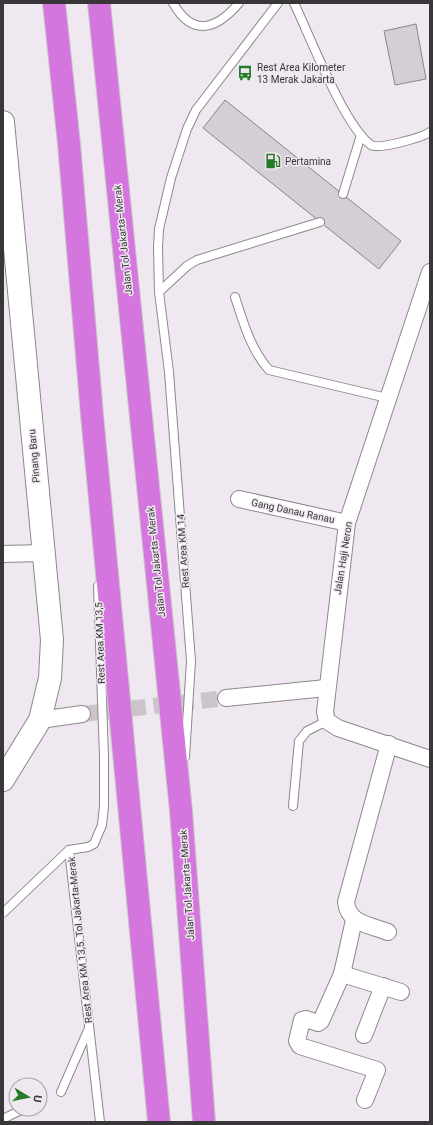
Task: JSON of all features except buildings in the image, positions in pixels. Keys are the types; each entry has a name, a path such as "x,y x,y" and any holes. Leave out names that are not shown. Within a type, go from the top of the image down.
{"highway":[{"path":"54,3 69,144 92,415 159,1122"},
{"name":"Jalan Tol Jakarta–Merak","path":"99,3 181,811 204,1122"}],"main road":[{"name":"Pinang Baru","path":"3,122 52,640 50,678 40,720 3,780"}],"street":[{"name":"Jalan Haji Neron","path":"326,702 347,523 387,398 430,272"},
{"name":"Gang Danau Ranau","path":"239,499 347,523"},
{"path":"3,554 43,552"},
{"path":"226,698 326,702 338,728 430,759"},
{"path":"40,720 82,714"},
{"path":"388,932 354,920 347,910 346,902 389,744"},
{"path":"354,920 342,974 321,1021 318,1023 306,1019 302,1020 297,1041 300,1046 377,1070 365,1100"},
{"path":"342,974 401,992"},
{"path":"364,1035 383,986"}],"lane":[{"path":"174,3 180,15 198,26 212,26 228,16 239,3"},
{"name":"Rest Area KM 14","path":"181,811 192,661 169,372 159,292 159,229 171,178 187,129 196,110 278,3"},
{"path":"294,3 343,108 361,135 374,146 383,146 430,132"},
{"path":"343,194 361,135"},
{"path":"159,292 187,266 197,260 320,222"},
{"path":"235,297 246,331 263,364 269,370 387,398"},
{"path":"92,415 97,558"},
{"name":"Rest Area KM 13,5","path":"69,850 88,847 94,844 102,825 104,806 97,574"},
{"path":"293,806 299,741 326,702"},
{"name":"Rest Area KM 13,5. Tol Jakarta-Merak","path":"3,913 69,850"},
{"name":"Rest Area KM 13,5. Tol Jakarta-Merak","path":"69,850 100,1122"},
{"path":"62,1092 90,1028"}],"tunnel":[{"path":"82,714 226,698"}],"place":[{"name":"Rest Area Kilometer 13 Merak Jakarta","path":"245,73"},
{"name":"Pertamina","path":"273,161"}]}
